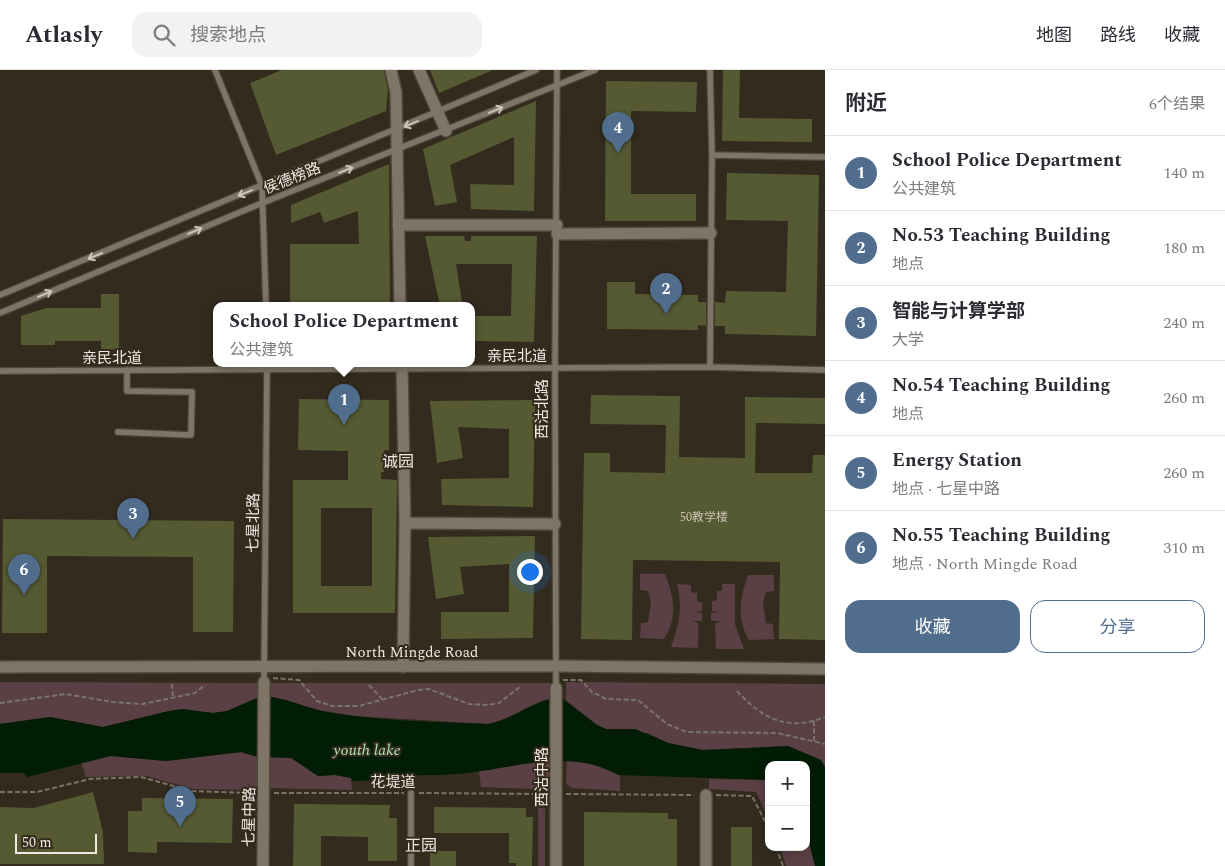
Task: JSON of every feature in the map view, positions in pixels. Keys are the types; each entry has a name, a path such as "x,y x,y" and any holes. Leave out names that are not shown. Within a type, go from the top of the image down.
{"street":[{"path":"391,70 396,92 400,302"},
{"path":"419,70 446,130"},
{"path":"398,225 712,233"},
{"path":"402,367 405,523 404,667"},
{"path":"405,523 555,524"},
{"name":"North Mingde Road","path":"0,667 264,675 404,667 556,666 825,669"},
{"name":"七星中路","path":"263,866 264,675"},
{"name":"西沽中路","path":"556,684 556,866"},
{"path":"706,795 706,866"}],"lane":[{"path":"215,70 262,186 266,302"},
{"name":"侯德榜路","path":"0,295 536,70"},
{"name":"西沽北路","path":"556,684 555,368 557,70"},
{"name":"侯德榜路","path":"0,313 262,203 595,70"},
{"path":"710,70 712,155 710,367"},
{"path":"712,155 825,157"},
{"name":"亲民北道","path":"0,371 267,367"},
{"name":"七星北路","path":"264,675 267,367"},
{"name":"亲民北道","path":"475,367 710,367 825,370"},
{"path":"118,432 191,435 192,392 127,391 127,370"},
{"path":"411,793 411,866"}],"path":[{"path":"264,675 300,680 317,701 332,706 359,706 384,701 418,690 429,690 469,704 488,705 498,703 521,686"},
{"path":"556,684 581,680 592,692 606,698 638,700 667,724 687,732 777,734 825,744"},
{"path":"172,684 173,696"},
{"path":"0,703 66,694 112,702 142,704 173,696 195,693 205,685"},
{"path":"369,685 384,701"},
{"path":"737,691 760,712 777,720 795,725 825,717"},
{"path":"814,721 814,741"},
{"name":"花堤道","path":"0,792 37,792 90,779 141,777 192,791 752,796 765,821"},
{"path":"777,851 783,866"}],"shaded area":[{"path":"640,574 665,574 671,591 673,615 664,639 640,638 641,623 648,622 651,602 648,591 640,590"},
{"path":"748,575 774,575 774,591 766,592 763,603 766,623 773,624 774,639 749,640 745,632 741,616 741,600"},
{"path":"677,584 691,585 691,592 697,593 697,601 702,603 702,611 693,612 702,613 702,621 693,621 698,623 698,648 671,647 679,616 680,601"},
{"path":"722,584 735,584 735,624 744,649 716,649 715,623 722,621 711,621 711,613 720,612 712,611 712,601 717,600 717,591 722,591"},
{"path":"0,682 257,683 257,698 227,711 213,713 182,709 103,727 50,717 0,724"},
{"path":"566,682 825,684 825,767 818,759 788,746 703,750 668,743 648,733 606,729 597,725 566,700"},
{"path":"271,683 553,683 553,698 506,720 488,724 356,716 312,709 271,697"},
{"path":"241,752 258,757 258,790 193,789 146,776 86,777 81,762 111,756 166,761"},
{"path":"270,756 292,758 318,776 335,775 351,778 352,790 270,788"},
{"path":"554,761 554,790 481,787 479,771"},
{"path":"567,761 588,763 620,775 620,791 572,788 566,784"},
{"path":"709,779 765,780 765,812 756,792 709,789"},
{"path":"538,807 545,809 545,866 538,866"},
{"path":"810,846 815,866 786,866 781,851 810,851"}],"water":[{"name":"youth lake","path":"262,696 352,716 410,721 488,724 508,718 542,701 560,697 597,725 606,729 635,729 668,743 703,750 788,746 821,760 825,767 825,866 815,866 810,846 810,761 765,761 765,780 618,775 599,766 559,761 539,762 458,774 394,776 385,777 385,780 353,781 351,778 335,775 318,776 291,758 258,757 241,752 166,761 111,756 27,777 24,773 0,773 0,724 50,717 103,727 182,709 213,713 227,711"}],"building":[{"path":"282,70 384,70 388,91 386,111 276,155 250,83"},
{"path":"430,70 493,70 439,93"},
{"path":"723,70 740,70 739,118 812,119 812,142 722,141"},
{"path":"606,81 697,82 696,112 631,111 631,194 696,194 696,221 605,221"},
{"path":"536,101 534,211 471,209 470,184 514,185 514,137 450,165 457,202 435,206 423,149"},
{"path":"389,164 390,302 290,302 290,244 359,244 358,211 324,223 320,212 291,223 291,205"},
{"path":"727,173 819,175 816,336 725,334 725,326 715,326 715,302 725,303 726,291 786,292 788,221 726,220"},
{"path":"425,236 464,236 465,241 471,241 471,236 537,236 534,342 475,341 475,316 511,316 512,264 456,264 462,302 439,302"},
{"path":"607,282 635,282 635,294 698,295 698,302 706,302 706,326 698,325 698,330 607,329"},
{"path":"101,294 119,294 119,349 101,350 101,341 55,341 55,345 21,345 21,316 46,308 101,308"},
{"path":"591,395 680,396 679,457 745,458 745,397 825,398 825,424 756,423 755,473 812,473 813,455 825,455 825,640 779,639 780,562 633,560 632,640 581,639 584,453 610,453 610,472 665,473 666,425 590,424"},
{"path":"299,399 389,400 389,450 384,450 384,472 381,472 381,479 397,480 395,613 293,613 293,480 348,480 348,451 298,450","holes":["321,508 372,508 372,586 321,586"]},
{"path":"535,400 533,507 442,505 441,479 509,478 509,429 458,427 463,458 437,463 430,401"},
{"path":"3,519 234,521 233,632 193,632 193,557 47,556 47,633 2,633"},
{"path":"535,536 533,638 441,639 441,612 509,612 509,564 460,567 464,594 436,599 428,537"},
{"path":"93,792 103,832 104,864 0,864 0,807 34,808"},
{"path":"142,798 233,799 232,843 157,842 157,853 128,852 128,811 142,811"},
{"path":"294,804 390,805 389,818 397,818 397,861 368,861 368,837 321,836 321,866 293,866"},
{"path":"434,807 526,808 526,817 533,817 532,866 516,866 516,863 509,863 509,833 434,833"},
{"path":"584,812 668,813 668,819 677,819 677,866 584,866"},
{"path":"731,827 752,827 752,866 731,866"},
{"path":"430,851 456,851 456,866 430,866"}],"place":[{"name":"No.54 Teaching Building","path":"618,153"},
{"name":"No.53 Teaching Building","path":"666,314"},
{"name":"School Police Department","path":"344,425"},
{"name":"智能与计算学部","path":"133,539"},
{"name":"No.55 Teaching Building","path":"24,595"},
{"name":"Energy Station","path":"180,827"}],"district":[{"name":"诚园","path":"398,461"},
{"name":"正园","path":"421,845"}]}
